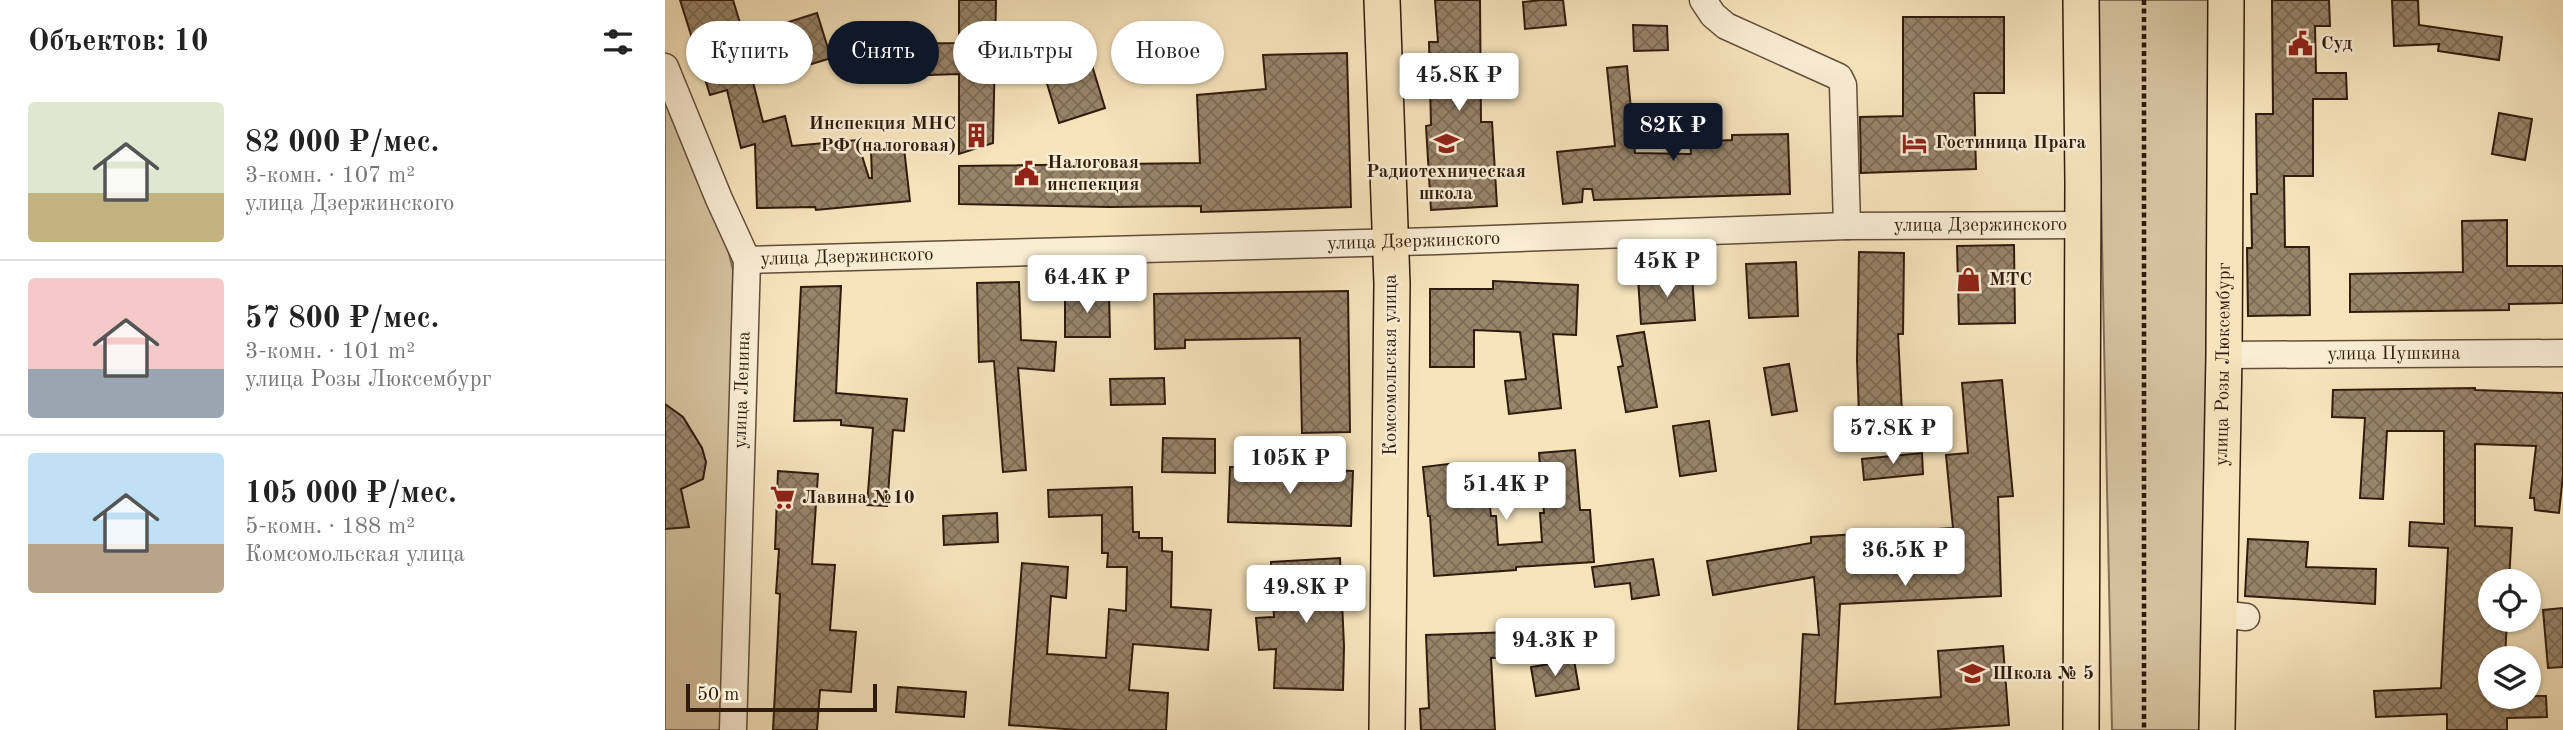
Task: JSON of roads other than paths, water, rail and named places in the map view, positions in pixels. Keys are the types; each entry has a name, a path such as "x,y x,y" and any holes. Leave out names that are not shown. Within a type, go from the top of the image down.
{"main road":[{"name":"Комсомольская улица","path":"1382,0 1392,243 1387,730"},
{"path":"2081,0 2084,183 2081,730"},
{"name":"улица Розы Люксембург","path":"2217,730 2233,616 2224,355 2227,0"}],"street":[{"path":"1703,0 1713,15 1726,26 1839,77 1843,86 1847,226"},
{"name":"улица Ленина","path":"665,67 747,260 733,730"},
{"name":"улица Дзержинского","path":"747,260 1392,243 1847,226 2082,225"},
{"name":"улица Пушкина","path":"2224,355 2563,353"}],"place":[{"name":"Суд","path":"2301,44"},
{"name":"Инспекция МНС РФ (налоговая)","path":"976,135"},
{"name":"Гостиница Прага","path":"1915,143"},
{"name":"Радиотехническая школа","path":"1446,144"},
{"name":"Налоговая инспекция","path":"1027,174"},
{"name":"МТС","path":"1969,280"},
{"name":"Лавина №10","path":"782,498"},
{"name":"Школа № 5","path":"1972,674"}]}
